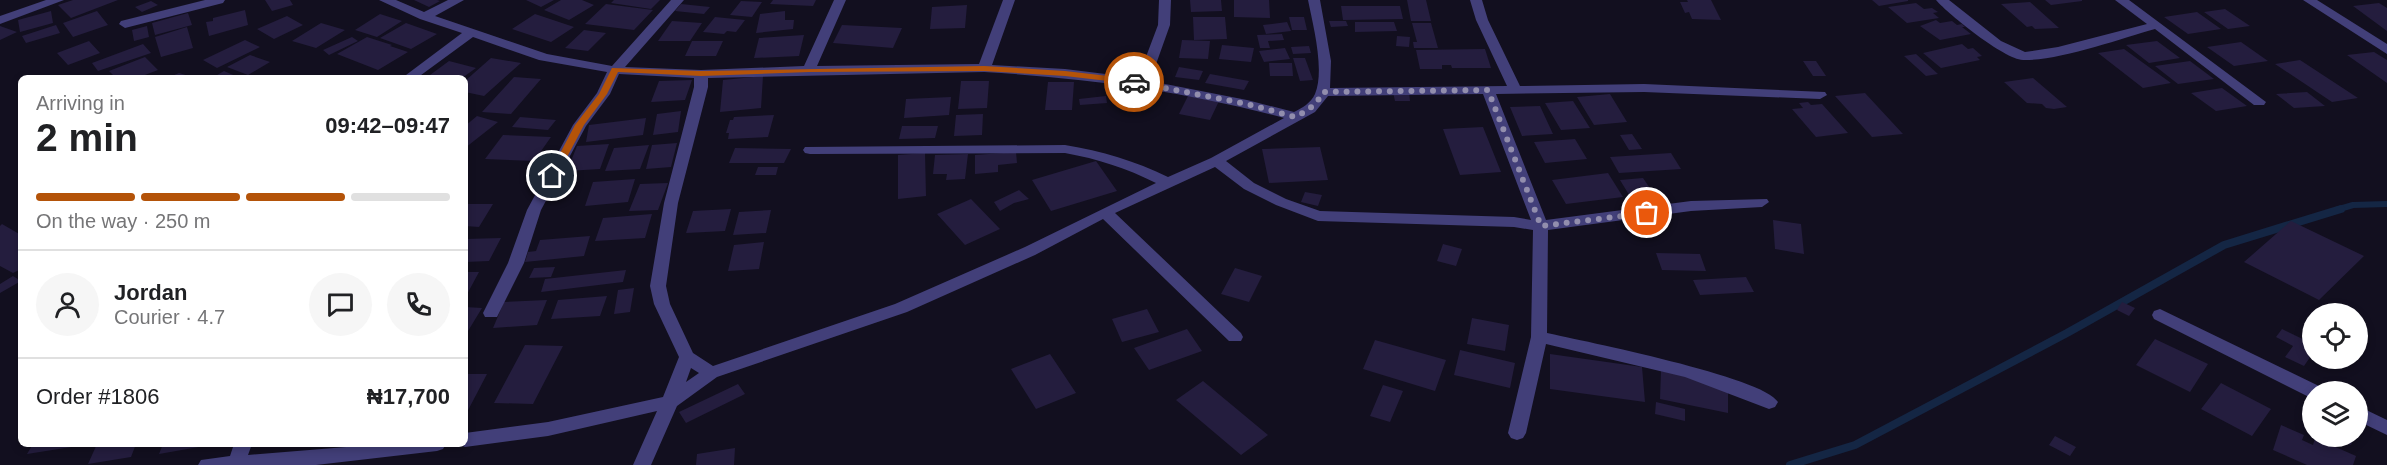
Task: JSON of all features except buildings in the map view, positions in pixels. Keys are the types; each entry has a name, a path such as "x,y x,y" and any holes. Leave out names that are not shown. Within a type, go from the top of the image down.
{"street":[{"path":"0,20 58,0"},
{"path":"125,24 219,0"},
{"path":"385,0 424,16 544,57 615,70 701,74 984,68 1065,73 1143,83 1247,104 1295,117"},
{"path":"424,16 458,0"},
{"path":"491,314 516,263 534,210 580,125 603,94 615,70 678,0"},
{"path":"809,70 840,0"},
{"path":"984,68 1009,0"},
{"path":"1143,83 1164,25 1165,0"},
{"path":"468,440 548,429 670,402 711,374 901,308 1030,251 1216,161 1310,109 1319,100 1323,92 1321,33 1314,0"},
{"path":"1476,0 1482,20 1515,89"},
{"path":"1942,0 1997,45 2024,56 2058,51 2157,25"},
{"path":"2121,0 2259,102"},
{"path":"2313,0 2387,50"},
{"path":"413,75 472,32"},
{"path":"701,74 701,87 671,203 658,286 662,303 687,357 711,374"},
{"path":"1323,92 1644,88 1820,95"},
{"path":"1488,90 1541,226 1539,337 1517,433"},
{"path":"810,150 1065,149 1098,155 1135,167 1168,183"},
{"path":"1216,161 1249,186 1281,202 1318,216 1514,222 1541,226 1691,206 1762,202"},
{"path":"1105,213 1235,337"},
{"path":"2160,315 2302,386"},
{"path":"1539,337 1725,383 1769,402"},
{"path":"642,465 687,357"},
{"path":"2368,418 2387,428"},
{"path":"237,462 242,447"},
{"path":"207,465 345,456 414,447"}],"waterway":[{"path":"2336,210 2353,205 2387,204"},
{"path":"1790,465 1855,445 2067,333 2224,245 2341,209"}],"way so far":[{"path":"1134,82 1247,104 1295,117 1310,109 1323,92 1488,90 1541,226 1647,213"}],"route":[{"path":"552,176 580,125 603,94 615,70 701,74 984,68 1065,73 1134,82"}]}
